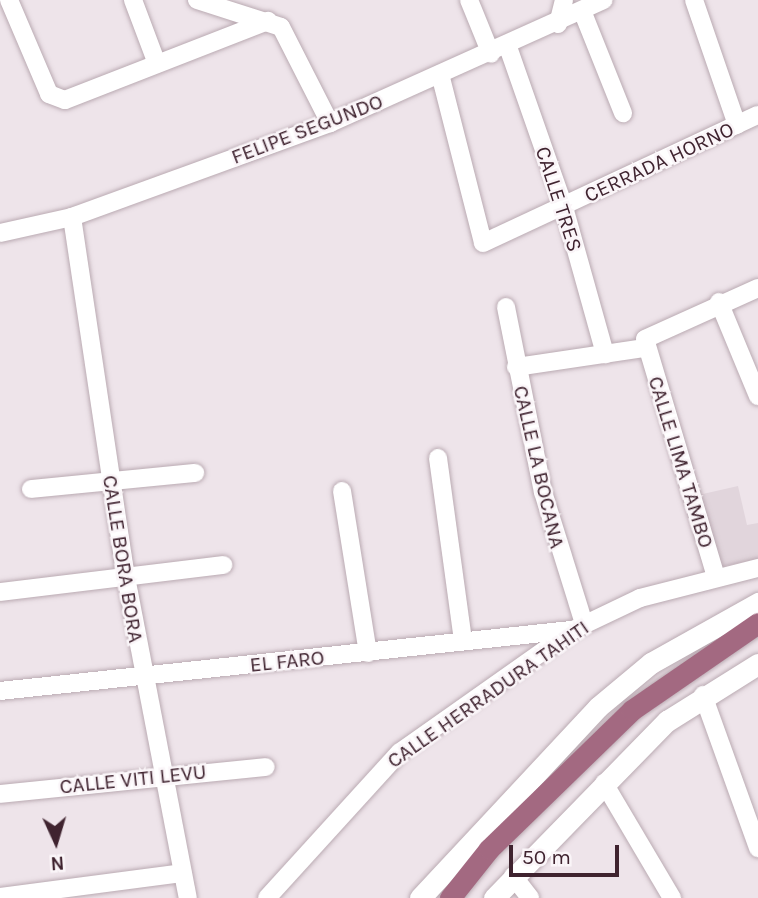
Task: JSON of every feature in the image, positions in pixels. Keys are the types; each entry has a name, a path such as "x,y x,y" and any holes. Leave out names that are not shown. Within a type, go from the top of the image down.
{"main road":[{"path":"450,898 489,849 632,710 758,623"},
{"path":"466,898 497,857 640,719 758,639"}],"street":[{"path":"9,0 56,99 268,21"},
{"path":"133,0 157,64"},
{"path":"197,0 268,21 289,36 330,123"},
{"name":"CALLE TRES","path":"469,0 499,50 564,207 605,354"},
{"path":"558,24 565,0"},
{"name":"FELIPE SEGUNDO","path":"0,233 72,217 330,123 583,13 604,0"},
{"path":"694,0 737,125"},
{"path":"583,13 623,113"},
{"name":"CERRADA HORNO","path":"440,74 483,243 758,115"},
{"name":"CALLE BORA BORA","path":"72,217 125,576 161,775 188,898"},
{"path":"516,367 645,348 647,333 758,288"},
{"path":"719,302 758,396"},
{"name":"CALLE LA BOCANA","path":"506,307 543,492 579,627"},
{"name":"CALLE LIMA TAMBO","path":"645,348 716,577"},
{"path":"438,458 463,640"},
{"path":"30,489 195,473"},
{"path":"342,491 368,653"},
{"path":"0,592 223,565"},
{"name":"CALLE HERRADURA TAHITI","path":"267,898 400,752 579,627 640,598 758,568"},
{"path":"420,898 598,708 651,663 758,603"},
{"name":"EL FARO","path":"0,691 368,653 579,627"},
{"path":"494,898 604,783 703,695 758,664"},
{"path":"703,695 758,848"},
{"name":"CALLE VITI LEVU","path":"0,794 161,775 266,767"},
{"path":"604,783 672,898"},
{"path":"0,897 182,873"},
{"path":"513,876 530,898"}],"shaded area":[{"path":"738,486 747,525 758,523 758,559 714,568 694,496"}]}
